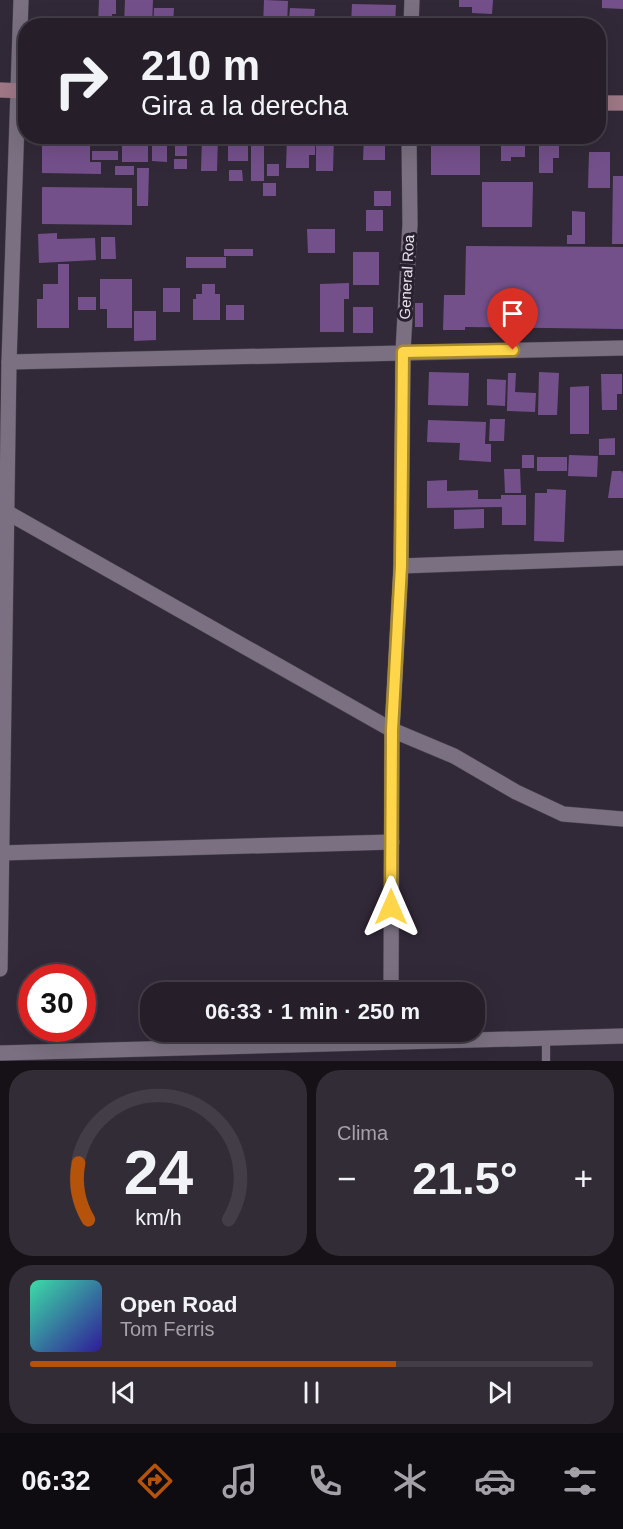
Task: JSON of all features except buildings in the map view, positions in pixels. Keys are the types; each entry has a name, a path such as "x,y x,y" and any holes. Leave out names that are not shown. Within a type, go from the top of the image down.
{"main road":[{"path":"0,90 18,91"},
{"path":"606,103 623,104"}],"street":[{"path":"21,0 21,18"},
{"path":"411,18 412,0"},
{"path":"0,969 4,511 19,144"},
{"name":"General Roa","path":"391,982 392,730 401,566 403,352 410,224 409,144"},
{"path":"9,362 623,348"},
{"path":"4,511 392,730 454,756 516,792 563,814 623,819"},
{"path":"401,566 623,558"},
{"path":"1,853 392,842"},
{"path":"485,1038 623,1035"},
{"path":"0,1053 268,1042"}],"lane":[{"path":"546,1038 546,1061"}],"route":[{"path":"391,907 392,730 401,566 403,352 513,350"}]}
